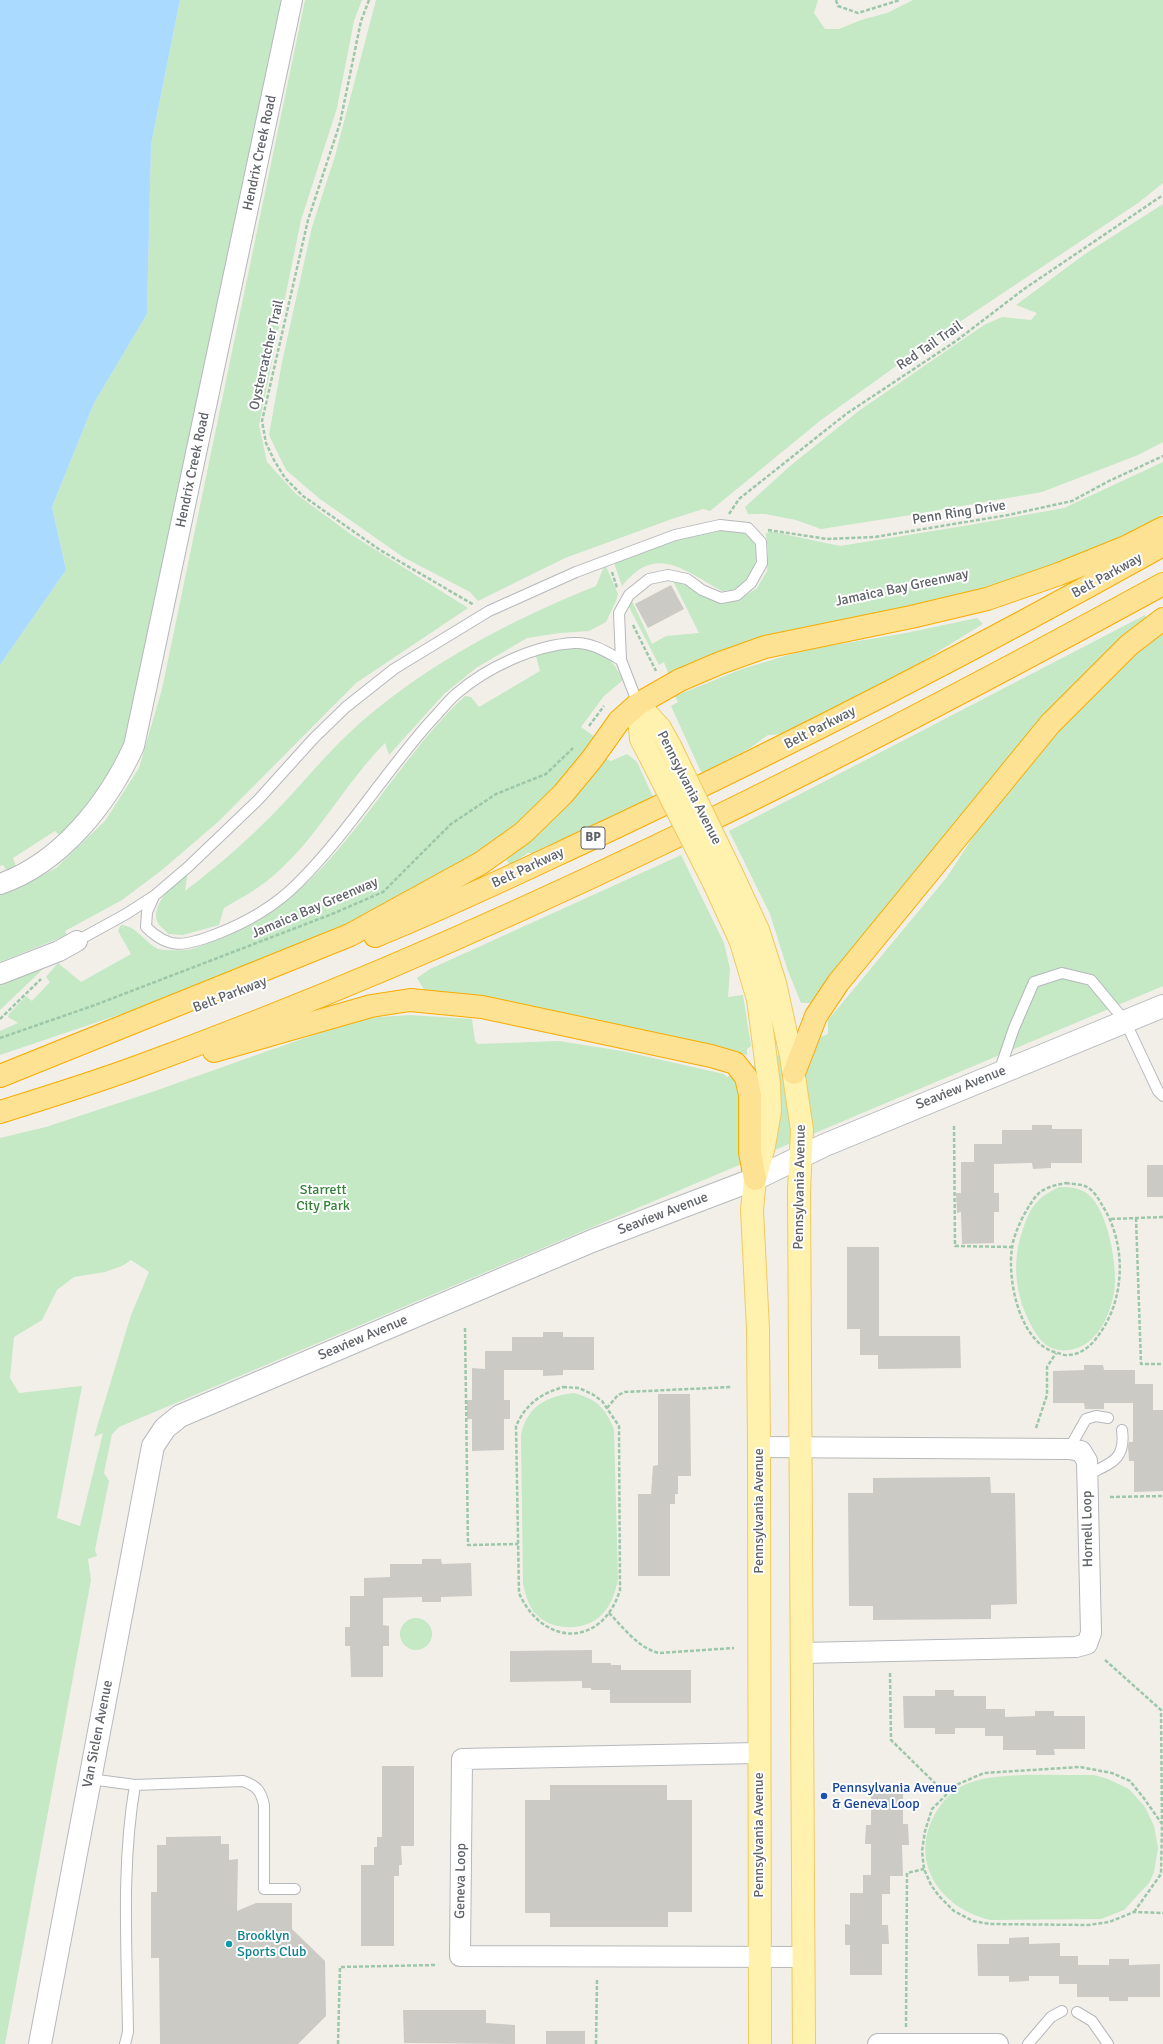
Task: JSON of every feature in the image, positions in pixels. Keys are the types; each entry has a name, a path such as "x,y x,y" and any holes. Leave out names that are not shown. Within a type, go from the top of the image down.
{"highway":[{"path":"0,1077 350,934 475,866 523,832 564,794 592,759 619,721 638,704 680,680 720,663 765,647 911,617 988,599 1059,574 1126,547 1163,528"},
{"name":"Belt Parkway","path":"0,1077 124,1036 268,980 383,933 499,882 728,774 833,722 945,664 1163,545"},
{"name":"BP","path":"0,1113 133,1068 280,1012 516,911 857,747 962,693 1163,584"},
{"path":"794,1073 816,1016 838,983 1050,724 1129,645 1163,618"},
{"path":"0,1113 371,1006 410,1000 449,1003 482,1006 711,1056 735,1063 746,1077 750,1095 750,1152 755,1179"}],"main road":[{"name":"Pennsylvania Avenue","path":"638,704 660,728 660,751 724,880 758,930 775,983 794,1073 802,1130 802,1155 798,1190 804,2044"},
{"name":"Pennsylvania Avenue","path":"724,880 758,999 770,1084 770,1111 764,1146 755,1179 752,1210 758,1329 760,2044"}],"street":[{"name":"Hendrix Creek Road","path":"0,884 36,866 62,846 84,824 102,803 123,771 134,746 292,0"},
{"path":"0,974 59,951 77,941"},
{"name":"Seaview Avenue","path":"165,1428 180,1416 592,1241 755,1179 802,1155 999,1072 1163,1006"},
{"name":"Van Siclen Avenue","path":"40,2044 152,1446 165,1428"},
{"name":"Hornell Loop","path":"759,1447 1069,1449 1080,1451 1087,1461 1091,1633 1087,1644 1076,1647 802,1653"},
{"name":"Geneva Loop","path":"758,1752 462,1759 460,1956 804,1957"},
{"path":"878,2044 998,2044"}],"lane":[{"path":"77,941 126,914 154,896 188,867 258,800 314,738 346,707 394,670 486,612 576,572 675,535 720,525 748,528 761,542 762,563 751,583 737,595 721,598 702,590 687,579 668,575 649,579 629,595 619,613 621,660 638,704"},
{"path":"154,896 147,912 146,927 156,937 176,945 199,941 238,926 269,908 299,882 336,839 416,738 456,694 499,665 535,650 575,642 603,649 621,660"},
{"path":"999,1072 1014,1028 1034,982 1062,973 1091,980 1124,1021 1158,1091 1163,1096"},
{"path":"1069,1449 1086,1419 1096,1416 1108,1418"},
{"path":"1087,1475 1110,1464 1120,1455 1124,1444 1122,1430"},
{"path":"90,1779 135,1785 243,1781 253,1785 262,1793 264,1805 264,1889 295,1889"},
{"path":"125,2044 128,2032 126,1878 129,1818 135,1785"},
{"path":"1028,2044 1051,2017 1062,2011"},
{"path":"1077,2012 1092,2020 1108,2044"}],"path":[{"name":"Oystercatcher Trail","path":"369,0 361,20 340,123 308,220 262,421 266,444 285,478 303,496 380,550 486,612"},
{"path":"836,0 838,6 858,12 900,0"},
{"name":"Red Tail Trail","path":"720,525 739,499 846,414 956,341 1024,289 1163,196"},
{"name":"Penn Ring Drive","path":"748,528 827,539 875,537 1008,515 1072,501 1108,481 1163,456"},
{"path":"610,569 619,592"},
{"path":"645,649 656,672"},
{"path":"651,674 661,669"},
{"path":"588,728 606,705"},
{"name":"Jamaica Bay Greenway","path":"0,1038 95,1005 332,914 383,892 451,824 496,794 546,774 575,747"},
{"path":"0,1019 44,975"},
{"path":"954,1126 955,1246 1012,1247"},
{"path":"1066,1183 1086,1186 1098,1199 1111,1219 1118,1255 1120,1281 1112,1314 1094,1341 1084,1350 1069,1356 1050,1352 1033,1338 1021,1318 1013,1281 1012,1247 1028,1208 1038,1194 1053,1185 1066,1183"},
{"path":"1111,1219 1163,1217"},
{"path":"1136,1218 1141,1364 1163,1364"},
{"path":"465,1328 468,1546 518,1544"},
{"path":"1036,1428 1047,1395 1047,1367 1056,1353"},
{"path":"607,1408 618,1395 625,1392 732,1387"},
{"path":"563,1388 579,1388 592,1394 607,1408 619,1426 620,1590 615,1606 596,1627 570,1634 548,1628 534,1616 524,1603 519,1593 516,1426 522,1413 532,1402 546,1392 563,1388"},
{"path":"1110,1497 1163,1496"},
{"path":"609,1613 642,1646 650,1651 659,1653 734,1648"},
{"path":"1105,1660 1162,1710 1162,1874 1134,1912"},
{"path":"890,1673 891,1740 946,1794"},
{"path":"1162,1824 1130,1781 1112,1773 1080,1768 984,1773 956,1784 932,1809 925,1831 922,1851 924,1869 931,1885 939,1896 954,1911 973,1920 990,1924 1088,1925 1108,1922 1134,1912 1163,1913"},
{"path":"905,2043 907,1873 924,1869"},
{"path":"338,2044 340,1966 437,1965"},
{"path":"596,2044 597,1979"}],"green space":[{"path":"180,0 284,0 135,718 112,773 62,838 55,831 13,858 17,869 8,872 3,865 0,866 0,665 66,570 52,507 94,403 147,314 151,145"},
{"path":"305,0 362,0 354,21 337,108 301,220 259,425 267,462 296,494 352,535 468,608 356,683 219,821 162,870 122,900 65,931 67,935 0,962 0,895 15,890 56,868 105,821 139,768 162,689"},
{"path":"376,0 818,0 814,13 825,29 839,29 861,20 887,13 913,0 1163,0 1163,183 1138,203 931,341 821,420 710,511 703,509 672,519 565,558 478,601 470,592 403,557 320,499 286,470 269,435 282,362 312,227 335,156"},
{"path":"1163,204 1163,442 1138,455 1042,492 904,516 821,529 796,520 765,514 748,514 745,507 790,466 860,410 984,325 1002,317 1031,320 1037,313 1016,305 1085,254"},
{"path":"1163,462 1163,514 1095,555 1030,579 669,675 664,662 659,665 628,605 632,601 652,644 666,636 699,633 672,579 685,582 697,593 717,602 740,599 757,588 767,571 768,551 766,534 769,531 840,546 970,525 1064,508"},
{"path":"718,529 740,529 753,541 756,549 753,569 745,581 735,589 722,591 684,569 659,563 647,566 635,573 622,586 614,563 675,537"},
{"path":"605,564 618,594 606,622 589,631 560,633 527,638 476,668 444,694 389,755 385,743 356,776 317,828 289,861 261,885 224,908 219,925 183,935 168,934 159,925 156,918 160,902 164,895 177,881 188,871 185,891 233,852 278,809 346,736 373,712 432,669 464,649 496,631 596,586"},
{"path":"1145,615 1146,625 978,799 810,1003 801,1003 788,971 770,914 729,831"},
{"path":"977,618 983,624 908,670 786,734 768,735 750,748 702,774 671,706 678,702 675,696 742,669 805,650 906,633"},
{"name":"Starrett City Park","path":"1163,630 1163,986 119,1427 112,1434 104,1473 109,1481 95,1550 97,1556 88,1559 91,1580 5,2044 0,2044 0,1138 46,1127 365,1018 410,1015 472,1019 475,1041 478,1044 559,1041 622,1051 724,1074 727,1077 828,1034 828,1020 947,877 986,817 1043,742 1145,644","holes":["131,1260 149,1272 131,1315 94,1437 103,1433 80,1526 57,1518 82,1386 19,1393 10,1378 14,1337 42,1320 57,1290 74,1277 105,1272 122,1266"]},
{"path":"569,648 588,650 602,654 613,663 623,680 604,696 581,727 595,737 530,820 468,863 312,942 139,1008 0,1055 0,1031 18,1023 8,1017 9,1014 26,996 32,1001 50,982 46,977 58,963 81,982 131,954 118,931 121,925 132,928 158,949 186,950 217,940 257,922 292,897 323,866 352,833 435,727 465,696 471,697 479,707 540,671 536,656 540,653"},
{"path":"627,754 637,762 654,799 538,853 528,853 510,865 506,860 584,785 604,758 611,761"},
{"path":"681,855 724,943 730,969 728,997 743,995 751,1046 747,1049 747,1055 491,1002 426,993 417,978 430,969"},
{"path":"44,964 42,970 0,1010 0,978"},
{"path":"1059,1187 1074,1188 1083,1191 1091,1197 1098,1206 1108,1232 1114,1259 1115,1272 1114,1293 1108,1315 1096,1335 1079,1348 1068,1350 1054,1349 1046,1345 1037,1335 1024,1310 1017,1284 1016,1270 1019,1243 1030,1211 1042,1197"},
{"path":"574,1393 589,1398 599,1405 607,1415 614,1429 618,1580 610,1604 599,1618 582,1626 564,1627 546,1622 539,1617 528,1602 525,1593 523,1584 521,1435 528,1417 540,1404 564,1394"},
{"path":"413,1618 419,1618 429,1625 432,1634 431,1640 425,1647 419,1650 413,1650 403,1643 400,1637 400,1631 407,1621"},
{"path":"1028,1775 1094,1775 1108,1779 1129,1789 1145,1807 1154,1826 1158,1848 1154,1872 1149,1883 1124,1910 1101,1919 990,1920 972,1914 957,1905 944,1894 934,1881 928,1866 925,1850 928,1832 935,1814 941,1805 947,1797 959,1787 977,1780 993,1777"}],"water":[{"path":"0,0 180,0 151,145 147,314 94,403 52,507 66,570 0,665"}],"building":[{"path":"671,585 684,609 648,628 635,604"},
{"path":"1032,1125 1052,1125 1052,1129 1082,1129 1082,1163 1051,1163 1051,1168 1033,1169 1032,1163 994,1164 994,1193 999,1193 999,1212 994,1212 994,1243 962,1244 961,1212 957,1213 956,1193 961,1193 961,1162 974,1162 974,1144 1002,1144 1002,1130 1032,1130"},
{"path":"1147,1165 1163,1165 1163,1197 1147,1197"},
{"path":"847,1247 879,1247 879,1336 960,1336 961,1368 878,1369 878,1355 860,1355 860,1329 847,1329"},
{"path":"543,1332 563,1332 563,1337 594,1337 594,1370 563,1370 563,1375 543,1376 543,1370 504,1370 504,1400 510,1400 510,1419 504,1419 504,1450 472,1451 472,1419 467,1419 467,1400 472,1400 472,1368 485,1369 485,1351 512,1351 512,1337 543,1337"},
{"path":"1084,1365 1103,1365 1104,1370 1135,1370 1135,1384 1153,1384 1153,1410 1163,1410 1163,1491 1134,1492 1134,1461 1129,1461 1128,1446 1129,1442 1133,1442 1133,1403 1104,1403 1104,1409 1085,1409 1084,1403 1053,1403 1053,1371 1084,1370"},
{"path":"658,1394 690,1394 691,1476 678,1476 678,1494 675,1494 675,1504 670,1504 670,1576 638,1576 638,1494 651,1494 653,1466 658,1465"},
{"path":"990,1477 991,1493 1015,1493 1017,1604 991,1605 991,1619 873,1620 873,1606 849,1606 848,1493 873,1493 873,1478"},
{"path":"422,1559 441,1559 442,1564 471,1563 472,1596 441,1597 441,1602 422,1602 422,1597 383,1598 383,1625 389,1626 389,1646 383,1646 383,1677 351,1677 350,1646 345,1646 345,1627 350,1627 350,1596 364,1596 364,1578 390,1577 390,1564 422,1564"},
{"path":"592,1650 592,1663 611,1663 611,1665 621,1665 621,1670 691,1670 691,1703 610,1703 610,1690 591,1690 591,1688 582,1688 582,1681 510,1682 510,1651"},
{"path":"935,1690 954,1690 954,1696 986,1696 986,1709 1005,1709 1005,1717 1035,1716 1035,1711 1054,1711 1054,1716 1085,1716 1085,1749 1054,1749 1055,1755 1036,1755 1036,1750 1003,1750 1003,1736 985,1736 985,1728 955,1728 955,1734 935,1734 935,1728 904,1728 903,1696 935,1696"},
{"path":"382,1766 414,1766 414,1846 401,1846 402,1865 399,1865 399,1876 394,1876 394,1946 361,1946 361,1865 374,1865 374,1847 377,1847 377,1837 382,1837"},
{"path":"550,1785 667,1785 667,1800 692,1800 692,1912 668,1912 668,1927 550,1927 550,1913 525,1913 525,1800 550,1800"},
{"path":"871,1793 903,1793 903,1824 908,1824 909,1845 902,1845 903,1876 890,1876 890,1894 882,1894 882,1925 888,1925 889,1944 882,1944 882,1975 850,1975 850,1945 845,1945 845,1924 850,1925 850,1893 863,1893 863,1875 871,1875 871,1844 865,1844 866,1825 871,1825"},
{"name":"Brooklyn Sports Club","path":"221,1836 221,1844 229,1844 229,1860 238,1859 237,1911 256,1903 292,1903 292,1929 325,1961 326,2016 298,2044 160,2044 159,1958 151,1958 151,1892 157,1892 157,1845 166,1845 166,1837"},
{"path":"1029,1937 1029,1944 1060,1943 1060,1956 1078,1956 1078,1965 1109,1965 1109,1959 1129,1959 1129,1965 1160,1964 1160,1997 1128,1997 1128,2001 1109,2001 1109,1997 1077,1997 1077,1984 1059,1984 1059,1976 1029,1976 1029,1981 1009,1982 1009,1976 978,1976 977,1944 1009,1944 1009,1938"},
{"path":"403,2010 486,2010 486,2023 515,2025 515,2044 404,2043"},
{"path":"546,2031 585,2031 585,2044 546,2044"}],"place":[{"name":"Pennsylvania Avenue & Geneva Loop","path":"824,1796"},
{"name":"Brooklyn Sports Club","path":"229,1944"}]}
